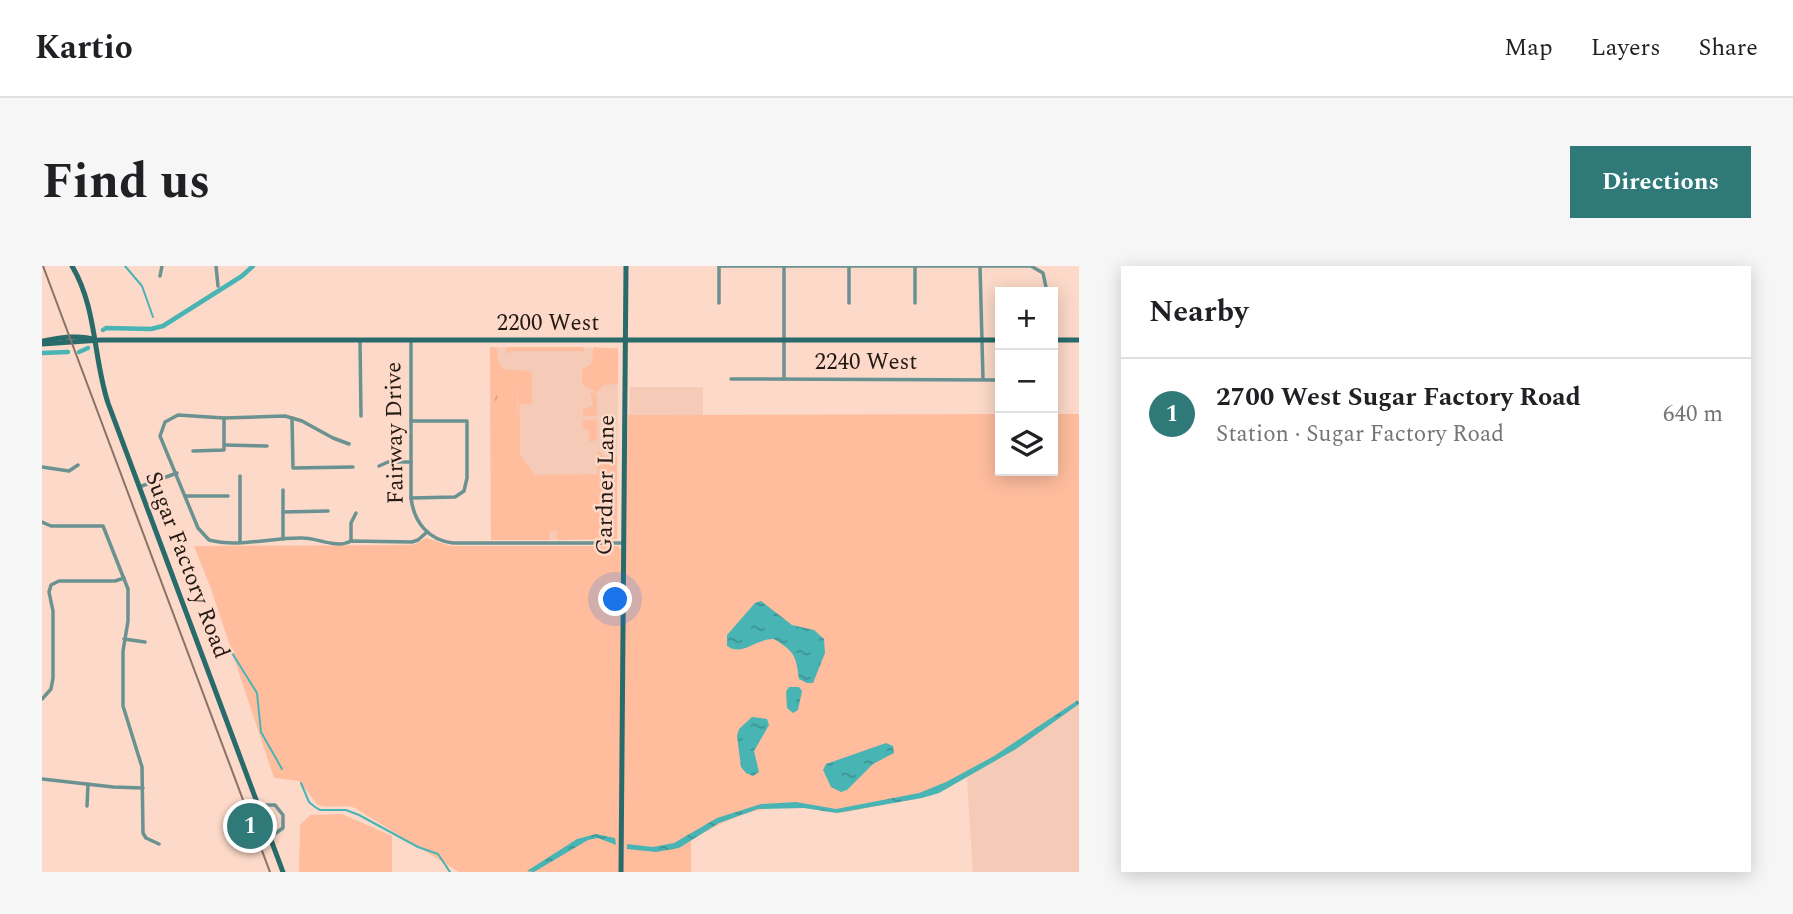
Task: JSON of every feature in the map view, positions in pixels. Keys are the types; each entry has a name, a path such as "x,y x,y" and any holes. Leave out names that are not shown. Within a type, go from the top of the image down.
{"street":[{"name":"Sugar Factory Road","path":"72,266 88,301 104,391 283,872"},
{"path":"160,275 162,266"},
{"path":"216,266 218,286"},
{"name":"Gardner Lane","path":"621,872 626,266"},
{"path":"719,303 719,266 1036,268 1045,278 1046,287"},
{"path":"784,266 784,379"},
{"path":"849,266 849,303"},
{"path":"915,266 915,303"},
{"path":"980,266 983,380"},
{"name":"2200 West","path":"42,343 88,337 95,340 995,340"},
{"path":"360,340 361,416"},
{"name":"Fairway Drive","path":"411,340 411,498 416,518 427,532 453,544 623,543"},
{"path":"1058,340 1079,340"},
{"name":"2240 West","path":"731,379 995,380"},
{"path":"349,444 292,418 277,416 224,418 178,415 165,422 161,430 161,442 177,473 198,528 206,538 240,542 305,538 331,544 348,544 351,541 415,541 427,532"},
{"path":"224,418 224,448"},
{"path":"292,418 293,468 353,467"},
{"path":"411,421 467,421 467,478 464,491 449,498 411,498"},
{"path":"193,451 267,446"},
{"path":"379,466 388,462 411,462"},
{"path":"42,467 69,471 78,465"},
{"path":"139,487 177,473"},
{"path":"240,475 240,542"},
{"path":"283,491 283,539"},
{"path":"186,496 228,496"},
{"path":"283,512 328,511"},
{"path":"351,541 351,523 356,513"},
{"path":"42,522 47,525 103,526 124,578 128,592 128,621 124,639 123,706 141,763 143,833 146,838 159,844"},
{"path":"42,699 48,694 53,683 53,611 49,592 51,585 59,581 115,581 124,578"},
{"path":"124,639 145,642"},
{"path":"42,779 143,788"},
{"path":"87,806 88,784"},
{"path":"259,808 277,806 283,815 285,824 282,830 270,837"}],"shaded area":[{"path":"490,347 618,348 617,539 491,540"},
{"path":"630,387 703,387 703,415 629,415"},
{"path":"1079,702 1079,872 973,872 967,778"}],"green space":[{"path":"490,347 497,348 498,361 504,369 528,371 532,374 532,404 520,404 520,413 517,375 517,411 520,414 520,454 535,475 597,474 597,450 605,457 617,458 617,539 557,540 557,531 550,531 549,540 491,540"},
{"path":"594,347 618,349 618,384 604,385 597,393 582,384 582,370 591,364"},
{"path":"505,348 585,348 582,355 583,351 511,351 507,354"},
{"path":"590,391 597,395 597,416 583,416 583,407 586,409 593,405"},
{"path":"493,392 503,392 503,412 493,412"},
{"path":"995,414 995,476 1058,476 1058,414 1079,414 1079,704 1016,749 939,793 847,812 788,807 758,810 732,819 691,840 691,872 459,872 355,808 318,805 299,781 274,778 194,546 409,545 426,538 451,546 619,546 624,549 628,415"},
{"path":"597,419 597,440 589,442 589,431 583,427 583,420"},
{"path":"342,814 392,836 392,872 299,872 300,825 310,815"}],"water":[{"path":"761,601 792,625 814,630 824,639 825,653 813,683 799,679 793,655 774,639 738,649 727,646 727,635 755,603"},
{"path":"789,687 799,687 802,691 798,710 793,713 787,708 786,692"},
{"path":"1078,700 1079,704 1016,749 939,793 837,813 804,808 758,809 719,823 679,848 656,852 627,849 627,844 653,847 674,843 717,818 761,804 796,802 836,809 919,793 994,756"},
{"path":"752,717 767,719 769,725 754,751 759,772 753,776 741,767 737,736 739,729"},
{"path":"886,743 893,746 894,753 873,764 847,790 841,792 831,787 823,770 826,764"},
{"path":"596,834 615,838 616,845 598,838 588,840 534,872 527,871 577,839"}],"waterway":[{"path":"125,266 142,286 153,317"},
{"path":"103,330 151,329 163,326 242,276 253,266"},
{"path":"79,352 88,348"},
{"path":"42,353 68,352"},
{"path":"232,653 257,693 261,732 282,769"},
{"path":"301,783 309,802 320,810 346,810 359,815 418,847 438,854 450,872"}],"tram line":[{"path":"43,266 270,872"}],"place":[{"name":"2700 West Sugar Factory Road","path":"250,826"}]}
